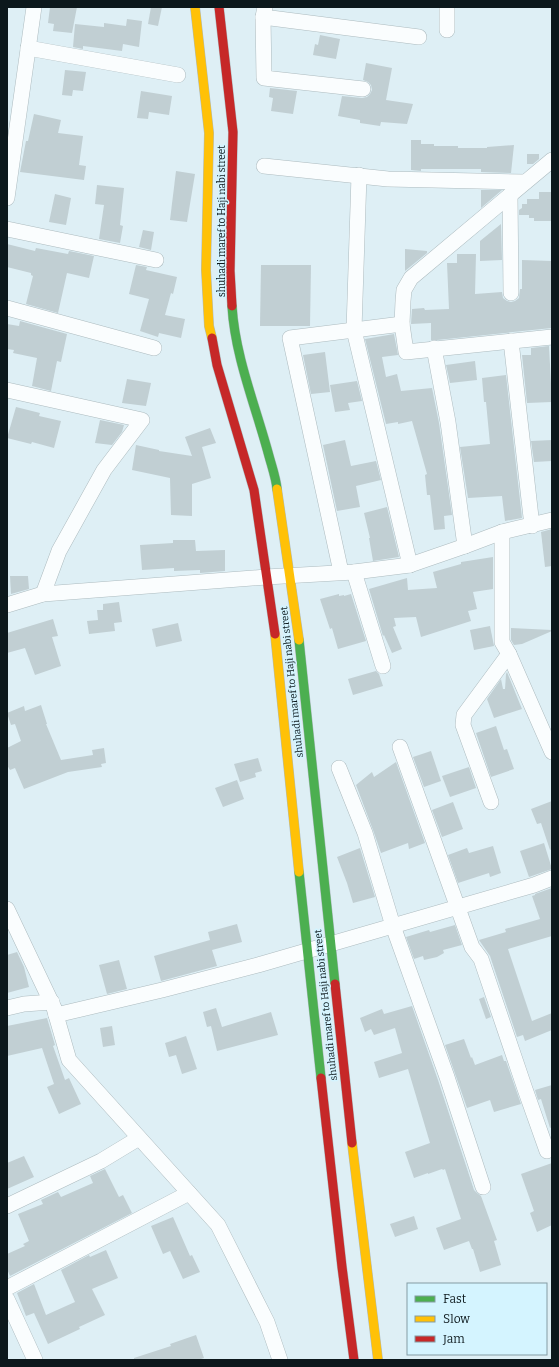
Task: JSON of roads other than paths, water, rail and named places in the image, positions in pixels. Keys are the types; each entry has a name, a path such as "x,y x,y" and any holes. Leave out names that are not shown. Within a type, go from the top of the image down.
{"main road":[{"path":"195,7 210,134 206,270 210,326 217,365 254,490 274,626 307,950 342,1267 354,1360"},
{"name":"shuhadi maref to Haji nabi street","path":"219,7 233,132 230,271 233,324 240,359 277,486 297,623 330,943 378,1360"}],"street":[{"path":"7,198 34,7"},
{"path":"447,7 447,30"},
{"path":"363,89 264,78 264,12 419,37"},
{"path":"28,48 178,75"},
{"path":"552,160 411,278 404,290 402,324 406,352 552,337"},
{"path":"264,166 388,179 525,182"},
{"path":"359,175 354,330 410,565"},
{"path":"510,194 511,293"},
{"path":"7,229 156,260"},
{"path":"7,308 154,348"},
{"path":"383,666 347,572 290,338 402,324"},
{"path":"511,341 532,526"},
{"path":"434,348 448,422 465,546"},
{"path":"7,390 142,420 104,470 59,551 43,594"},
{"path":"7,605 43,594 347,572 410,565 502,532 552,520"},
{"path":"502,532 502,642 509,654 552,752"},
{"path":"491,802 463,725 463,720 464,715 509,654"},
{"path":"400,747 472,947 481,959 524,1089 547,1151"},
{"path":"339,768 365,833 393,926 447,1077 483,1187"},
{"path":"7,1008 24,1004 54,1009 162,990 258,965 534,885 552,878"},
{"path":"7,909 54,1009 69,1060 218,1225 267,1322 280,1360"},
{"path":"7,1206 101,1161 138,1138"},
{"path":"7,1288 189,1193"},
{"path":"7,1299 35,1360"}]}
